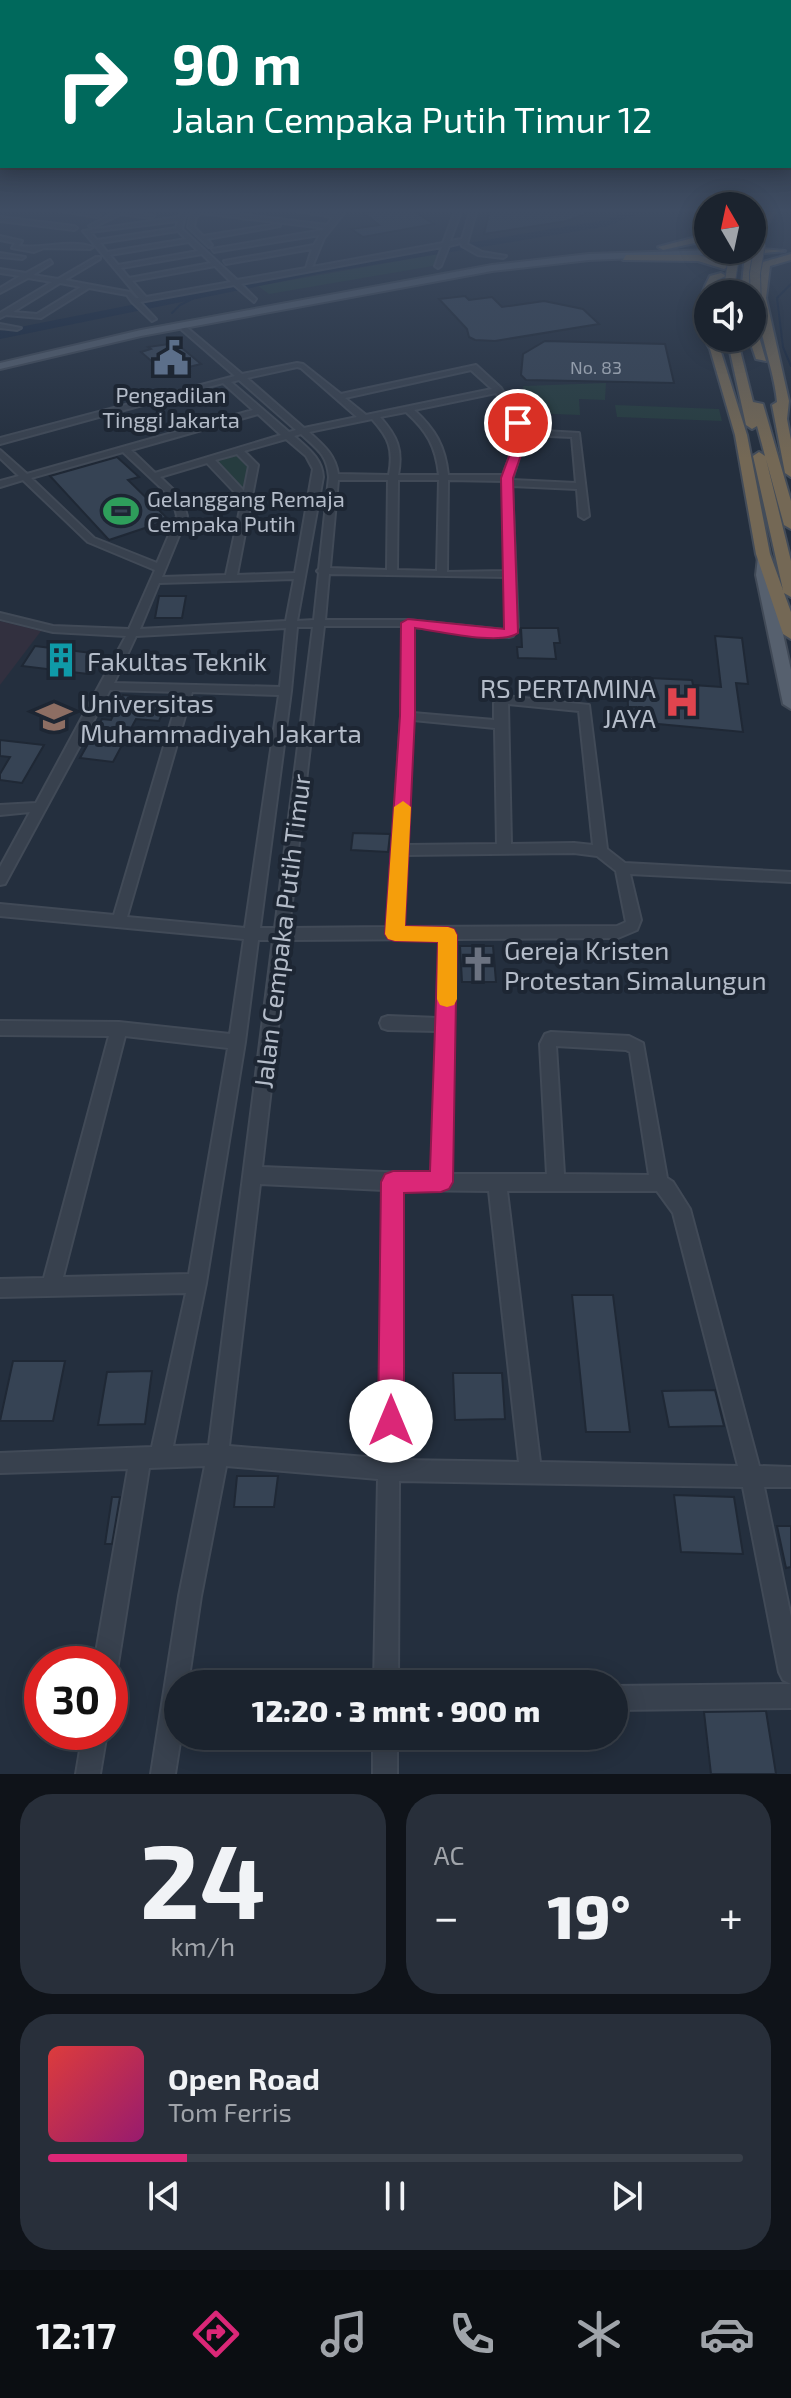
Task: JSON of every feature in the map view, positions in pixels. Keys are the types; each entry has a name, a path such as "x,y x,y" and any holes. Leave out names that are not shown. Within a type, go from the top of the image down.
{"highway":[{"path":"755,292 762,359"},
{"path":"764,292 771,347 786,401 782,417"},
{"path":"721,352 741,435 763,560 791,645"},
{"path":"721,352 791,592"},
{"path":"746,352 791,525"},
{"path":"760,352 782,417 791,472"},
{"path":"763,560 791,634"}],"main road":[{"path":"239,303 301,292"},
{"path":"0,368 181,316 317,292"},
{"path":"0,357 365,292"},
{"path":"0,368 185,328 382,292"},
{"path":"279,307 295,308"},
{"path":"139,321 167,316"},
{"path":"763,560 791,704"}],"street":[{"path":"2,314 38,292"},
{"path":"2,314 43,314 79,292"},
{"path":"121,292 139,301 191,292"},
{"path":"134,292 152,319"},
{"path":"250,292 258,300"},
{"path":"0,326 17,328"},
{"path":"110,1646 197,1283 237,1042 300,576 318,469 294,434 232,378 185,328"},
{"path":"0,441 232,378 302,365 390,434 397,458 393,477 392,572"},
{"path":"0,616 53,629 133,633 295,624 408,623 493,634 511,633 511,541 507,481 523,432 498,390 475,367 339,397"},
{"path":"232,378 258,411 332,462 334,477 580,486"},
{"path":"154,476 294,434 498,390"},
{"path":"409,410 437,442 447,574"},
{"path":"0,484 258,411"},
{"path":"523,432 576,435 584,516"},
{"path":"0,880 133,633 182,509 154,476 124,448"},
{"path":"231,578 254,465 239,451"},
{"path":"0,453 91,540 160,568"},
{"path":"210,460 247,499"},
{"name":"Jalan Cempaka Putih Timur","path":"163,1774 214,1455 253,1175 276,934 334,477"},
{"path":"322,571 509,574"},
{"path":"156,580 300,576"},
{"path":"395,934 407,716 408,623"},
{"path":"106,686 285,691"},
{"path":"119,921 187,689"},
{"path":"504,849 500,703 506,700 585,708 600,851"},
{"path":"407,716 500,724"},
{"path":"0,810 40,807"},
{"path":"401,850 600,851 622,868 791,877"},
{"path":"0,910 253,934 448,935 625,931 634,920 622,868"},
{"path":"441,1182 448,935"},
{"path":"388,1023 447,1025"},
{"path":"0,1028 119,1029 237,1042"},
{"path":"51,1286 119,1029"},
{"path":"556,1181 549,1041 629,1043 637,1048 659,1183 676,1199 681,1209 751,1476 791,1672"},
{"path":"253,1175 393,1182 659,1183"},
{"path":"386,1670 393,1182"},
{"path":"497,1182 531,1473"},
{"path":"0,1288 197,1283"},
{"path":"0,1463 214,1455 391,1470 791,1477"},
{"path":"628,1698 791,1696"},
{"path":"88,1774 92,1750"},
{"path":"385,1750 385,1774"}],"shaded area":[{"path":"0,621 41,631 0,685"}],"green space":[{"path":"337,292 346,292 131,330"},
{"path":"606,383 605,400 579,399 580,415 527,413 523,386"},
{"path":"615,405 719,409 722,421 617,417"},
{"path":"237,454 249,464 244,490 215,460"}],"building":[{"path":"465,296 469,300 492,297 502,307 544,301 583,309 599,324 495,341 475,340 469,337 467,329 439,299"},
{"path":"545,341 665,344 674,383 526,380 521,375 523,354"},
{"name":"Pengadilan Tinggi Jakarta","path":"176,343 201,364 165,373 141,352 151,349 148,347"},
{"path":"117,457 139,477 128,480 169,520 109,540 50,476"},
{"path":"159,596 186,596 182,618 155,618"},
{"path":"521,628 558,628 560,643 554,643 556,659 518,658 517,647 522,647"},
{"path":"715,636 742,638 748,684 736,683 743,732 637,722 636,707 628,707 627,677 692,680 693,685 721,687"},
{"name":"Fakultas Teknik","path":"35,646 100,654 88,674 22,666"},
{"path":"123,695 169,699 159,721 136,719 113,762 80,758 102,719 111,720"},
{"path":"0,740 44,745 22,783 0,780 10,757 0,756"},
{"path":"353,833 390,834 388,852 351,850"},
{"name":"Gereja Kristen Protestan Simalungun","path":"460,946 493,946 496,982 462,982"},
{"path":"572,1295 613,1295 630,1432 586,1432"},
{"path":"13,1361 65,1361 53,1421 0,1421"},
{"path":"152,1371 145,1424 98,1425 107,1372"},
{"path":"453,1373 502,1373 505,1419 455,1420"},
{"path":"715,1390 724,1426 669,1427 662,1391"},
{"path":"237,1476 278,1476 274,1507 234,1507"},
{"path":"674,1495 734,1497 743,1554 681,1552"},
{"path":"112,1497 120,1497 112,1544 105,1544"},
{"path":"777,1526 791,1526 791,1567 786,1568"},
{"path":"766,1711 776,1774 711,1774 704,1712"}],"waterway":[{"path":"0,335 215,292"},
{"path":"783,292 777,298 783,347 791,366"},
{"path":"172,313 180,305 204,293"}],"slow traffic":[{"path":"403,807 395,934 448,935 447,999"}],"place":[{"name":"Pengadilan Tinggi Jakarta","path":"171,358"},
{"name":"Gelanggang Remaja Cempaka Putih","path":"121,511"},
{"name":"Fakultas Teknik","path":"61,660"},
{"name":"RS PERTAMINA JAYA","path":"682,702"},
{"name":"Universitas Muhammadiyah Jakarta","path":"54,717"},
{"name":"Gereja Kristen Protestan Simalungun","path":"478,964"}],"route":[{"path":"391,1421 393,1182 441,1182 447,1025 448,935 395,934 407,716 408,623 493,634 511,633 507,478 523,432 518,423"}]}
